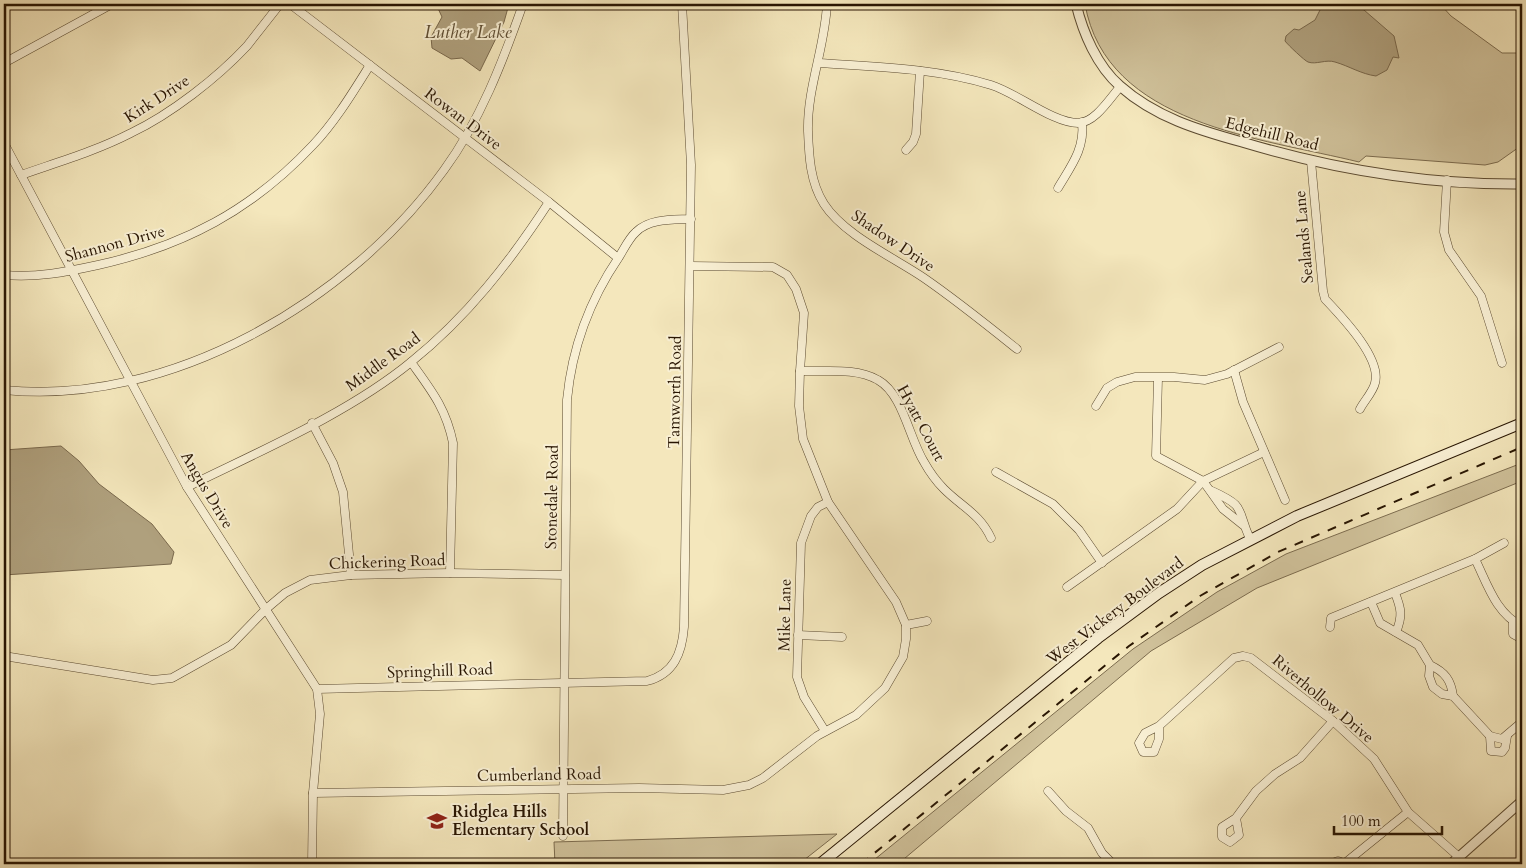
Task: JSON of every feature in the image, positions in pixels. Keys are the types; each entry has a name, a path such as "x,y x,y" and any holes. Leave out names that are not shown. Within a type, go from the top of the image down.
{"main road":[{"name":"West Vickery Boulevard","path":"820,864 1133,612 1202,565 1297,516 1522,423"}],"street":[{"path":"4,63 112,4"},
{"name":"Kirk Drive","path":"21,174 108,144 134,132 164,113 208,82 234,58 280,4"},
{"name":"Rowan Drive","path":"290,4 549,202 618,258"},
{"path":"4,390 63,390 130,380 174,368 239,342 330,288 370,253 401,222 445,169 493,84 523,4"},
{"name":"Tamworth Road","path":"564,682 647,681 669,670 680,653 684,627 691,266 691,141 682,4"},
{"name":"Shadow Drive","path":"827,4 819,63 808,114 813,176 824,203 838,221 925,279 1017,349"},
{"name":"Edgehill Road","path":"1076,4 1086,36 1099,62 1120,87 1158,113 1175,121 1276,153 1311,160 1410,177 1522,184"},
{"path":"819,63 948,73 994,85 1060,119 1082,122 1093,117 1120,87"},
{"name":"Shannon Drive","path":"4,275 43,275 71,271 161,248 194,234 246,203 312,146 370,65"},
{"path":"906,150 914,142 916,134 920,71"},
{"path":"1058,188 1081,148 1083,136 1082,122"},
{"name":"Angus Drive","path":"4,143 188,487 317,689 320,714 314,793 312,864"},
{"name":"Sealands Lane","path":"1311,160 1325,299 1363,344 1374,366 1375,384 1360,409"},
{"path":"1508,184 1522,177"},
{"path":"1447,180 1444,232 1449,250 1481,296 1502,363"},
{"name":"Middle Road","path":"188,487 344,406 411,362 460,318 488,288 549,202"},
{"name":"Stonedale Road","path":"562,836 569,380 581,328 592,301 636,232 651,223 691,219"},
{"path":"691,266 773,267 787,276 796,289 804,313 799,406 803,439 828,502 896,602 906,625 927,621"},
{"path":"1096,406 1108,388 1116,382 1135,377 1174,377 1205,380 1234,370 1279,347"},
{"path":"411,362 439,400 449,422 453,443 450,573"},
{"path":"1234,370 1243,402 1285,500"},
{"name":"Hyatt Court","path":"800,372 864,374 878,380 887,387 895,397 917,451 928,470 944,489 984,524 991,538"},
{"path":"1158,378 1156,456 1203,481 1223,509 1244,525"},
{"path":"312,423 333,463 344,492 351,575"},
{"path":"1067,588 1177,509 1203,481 1264,452"},
{"path":"996,472 1053,504 1073,523 1102,563"},
{"path":"1211,491 1235,503 1250,539"},
{"name":"Mike Lane","path":"825,732 798,684 798,635 801,543 811,516 818,507 828,502"},
{"path":"1330,627 1331,618 1475,559 1504,543"},
{"path":"1475,559 1499,606 1512,622 1522,626"},
{"name":"Chickering Road","path":"4,656 153,680 172,678 231,645 266,609 286,593 310,580 351,575 450,573 565,575"},
{"path":"1395,593 1402,611 1401,620 1396,632"},
{"path":"1371,602 1380,623 1418,645 1430,665 1441,670 1448,677 1452,696 1490,736 1502,739 1522,722"},
{"path":"1512,622 1513,634 1522,639"},
{"name":"Cumberland Road","path":"314,793 639,788 723,790 749,785 763,778 825,732 856,715 885,688 903,657 906,625"},
{"path":"798,635 842,637"},
{"name":"Riverhollow Drive","path":"1159,726 1234,658 1244,656 1251,658 1333,721 1374,759 1408,812 1459,857"},
{"path":"1430,665 1429,676 1433,687 1442,694 1452,696"},
{"name":"Springhill Road","path":"317,689 564,682"},
{"path":"1236,818 1256,791 1274,774 1300,758 1333,721"},
{"path":"1490,736 1491,751 1497,753 1502,752 1505,748 1507,736"},
{"path":"1048,791 1066,811 1088,828 1102,854 1113,864"},
{"path":"1451,864 1522,801"},
{"path":"1330,864 1338,861 1346,864 1408,812"}],"shaded area":[{"path":"1085,4 1440,4 1451,16 1502,53 1522,53 1522,145 1498,162 1485,165 1366,156 1359,162 1235,133 1194,119 1155,101 1123,76 1099,45"},
{"path":"1522,463 1522,481 1257,588 1151,651 898,864 869,864 1133,649 1217,592 1286,554"},
{"path":"837,834 799,864 555,864 554,842"}],"water":[{"name":"Luther Lake","path":"436,4 509,4 504,22 480,71 462,58 451,59 432,48 431,37 442,17"},
{"path":"1323,4 1354,4 1364,10 1394,36 1399,58 1393,57 1387,70 1376,76 1365,74 1332,61 1311,63 1306,61 1285,41 1286,36 1294,29 1299,30 1315,20"},
{"path":"61,446 79,461 99,484 152,524 174,552 171,564 4,575 4,450"}],"railway":[{"path":"861,864 1129,646 1200,596 1278,552 1522,447"}],"place":[{"name":"Ridglea Hills Elementary School","path":"437,821"}]}
